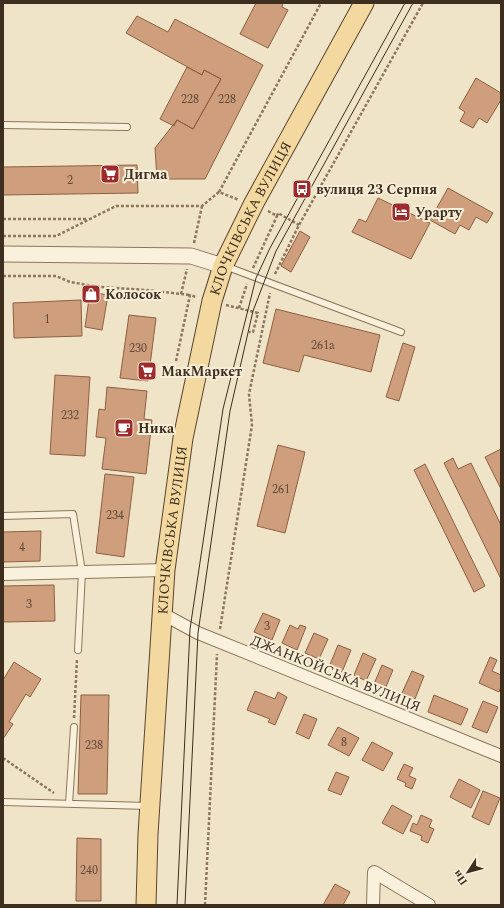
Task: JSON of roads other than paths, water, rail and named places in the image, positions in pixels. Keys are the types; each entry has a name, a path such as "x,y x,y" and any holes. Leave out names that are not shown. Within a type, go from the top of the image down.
{"main road":[{"name":"КЛОЧКІВСЬКА ВУЛИЦЯ","path":"146,905 150,806 161,613 165,570 183,438 208,317 223,266 254,203 364,3"}],"street":[{"path":"3,254 191,256 223,266"},
{"path":"3,574 165,570"},
{"name":"ДЖАНКОЙСЬКА ВУЛИЦЯ","path":"161,613 190,629 218,641 501,756"},
{"path":"373,905 374,872 429,905"}],"lane":[{"path":"3,125 127,127"},
{"path":"223,266 401,332"},
{"path":"3,516 73,514 82,572 78,650"},
{"path":"69,804 74,727"},
{"path":"3,802 150,806"}],"tram line":[{"path":"177,905 190,629 223,409 256,278 270,248 405,3"},
{"path":"185,905 198,633 230,411 253,311 276,251 413,3"}],"place":[{"name":"Дигма","path":"110,174"},
{"name":"вулиця 23 Серпня","path":"302,189"},
{"name":"Урарту","path":"401,212"},
{"name":"Колосок","path":"91,294"},
{"name":"МакМаркет","path":"147,371"},
{"name":"Ника","path":"124,428"}]}
